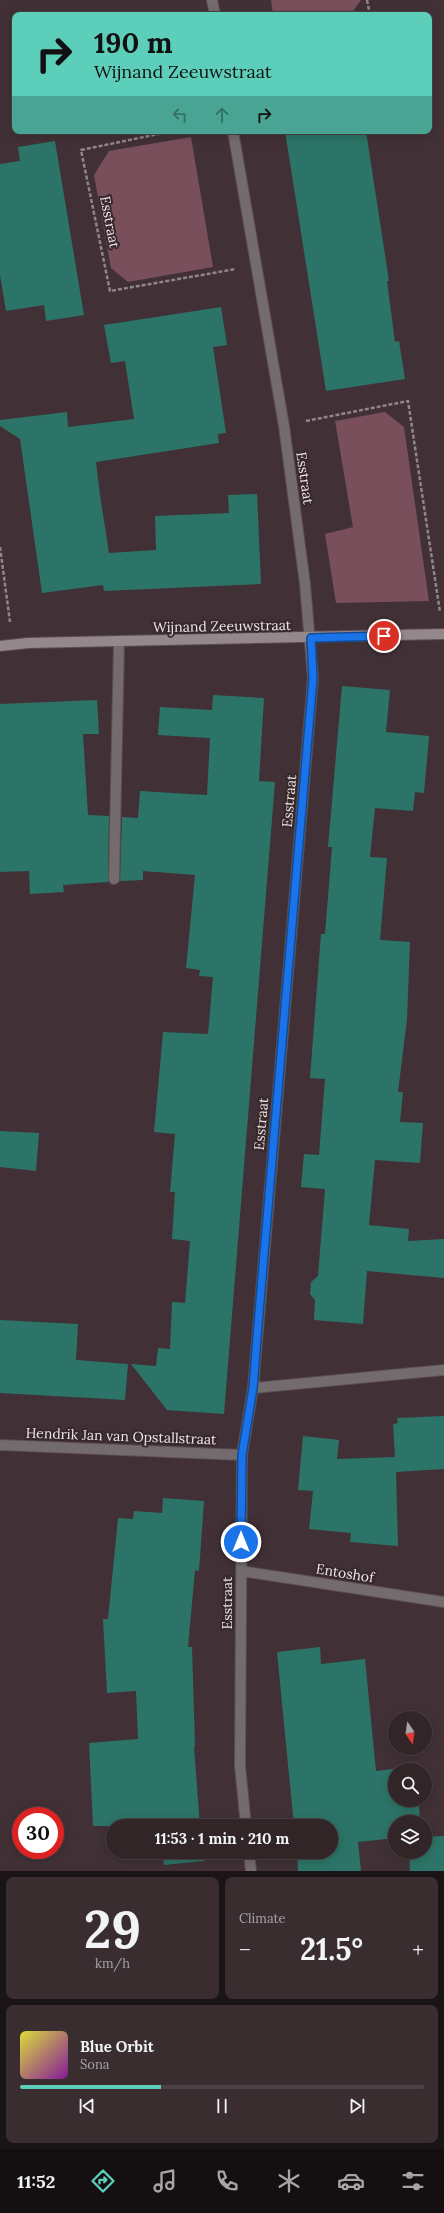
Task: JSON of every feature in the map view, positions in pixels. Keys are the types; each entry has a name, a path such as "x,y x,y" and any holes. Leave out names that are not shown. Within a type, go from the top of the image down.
{"main road":[{"name":"Wijnand Zeeuwstraat","path":"0,646 12,644 443,634"}],"street":[{"path":"212,0 214,12"},
{"name":"Esstraat","path":"234,134 258,266 284,426 311,638 313,678 253,1388 242,1455 240,1766 245,1819"},
{"path":"114,880 119,642"},
{"path":"253,1388 444,1370"},
{"name":"Hendrik Jan van Opstallstraat","path":"0,1445 242,1455"},
{"name":"Entoshof","path":"241,1571 444,1602"},
{"path":"250,1859 251,1871"}],"path":[{"path":"368,0 370,12"},
{"name":"Esstraat","path":"158,134 81,150 110,291 258,266"},
{"path":"284,426 408,402 443,634"},
{"path":"0,547 12,644"}],"shaded area":[{"path":"271,0 361,0 352,12 273,12"},
{"path":"191,137 213,267 128,282 111,268 94,175 109,151"},
{"path":"385,412 404,427 429,601 336,603 325,534 353,527 335,421"}],"building":[{"path":"285,134 366,134 389,281 387,281 395,342 399,341 405,379 326,391"},
{"path":"55,141 84,315 46,321 44,305 6,311 0,275 0,164 20,161 18,147"},
{"path":"221,307 227,345 213,347 226,433 218,434 219,443 96,462 100,495 109,553 156,550 155,516 229,513 228,495 257,494 261,584 104,591 103,585 42,593 20,439 0,426 0,420 67,412 68,427 134,419 125,361 111,363 104,325"},
{"path":"342,686 390,690 386,732 429,736 424,793 415,792 413,811 375,808 370,857 387,858 380,940 410,942 407,1019 398,1092 403,1092 400,1122 423,1123 420,1163 375,1160 369,1225 409,1229 408,1241 444,1239 444,1278 367,1271 363,1324 314,1320 315,1300 310,1294 311,1282 318,1276 325,1189 301,1187 304,1154 319,1155 325,1079 310,1078 321,934 325,934 332,847 328,847"},
{"path":"213,695 264,698 259,781 275,782 224,1414 167,1410 131,1364 156,1366 158,1348 170,1349 172,1302 185,1303 190,1241 172,1239 175,1192 170,1192 175,1134 154,1132 163,1032 208,1034 213,977 199,976 200,970 186,968 195,875 143,871 143,880 120,881 122,817 138,818 140,791 207,795 210,738 158,735 160,707 212,710"},
{"path":"97,700 99,734 83,734 88,815 109,816 108,882 63,885 64,892 30,894 29,871 0,872 0,704"},
{"path":"0,1131 39,1133 36,1171 0,1167"},
{"path":"0,1320 78,1324 76,1360 128,1364 125,1400 0,1393"},
{"path":"444,1416 444,1469 396,1472 398,1546 350,1542 351,1533 309,1529 313,1491 298,1490 303,1436 339,1440 337,1459 395,1457 393,1424 398,1423 397,1418"},
{"path":"163,1498 204,1501 199,1571 195,1570 188,1647 192,1647 194,1747 199,1819 106,1819 106,1826 93,1826 89,1743 138,1739 136,1691 107,1693 103,1619 108,1619 118,1518 133,1519 134,1511 162,1513"},
{"path":"320,1647 321,1664 365,1659 376,1771 388,1770 388,1807 419,1807 420,1815 388,1815 388,1839 358,1842 361,1871 298,1871 297,1859 338,1859 338,1819 293,1819 277,1652"},
{"path":"444,1836 444,1871 410,1871 409,1859 432,1859 432,1837"},
{"path":"163,1859 204,1859 204,1861 164,1865"}],"route":[{"path":"241,1542 242,1455 253,1388 313,678 311,638 384,636"}]}
